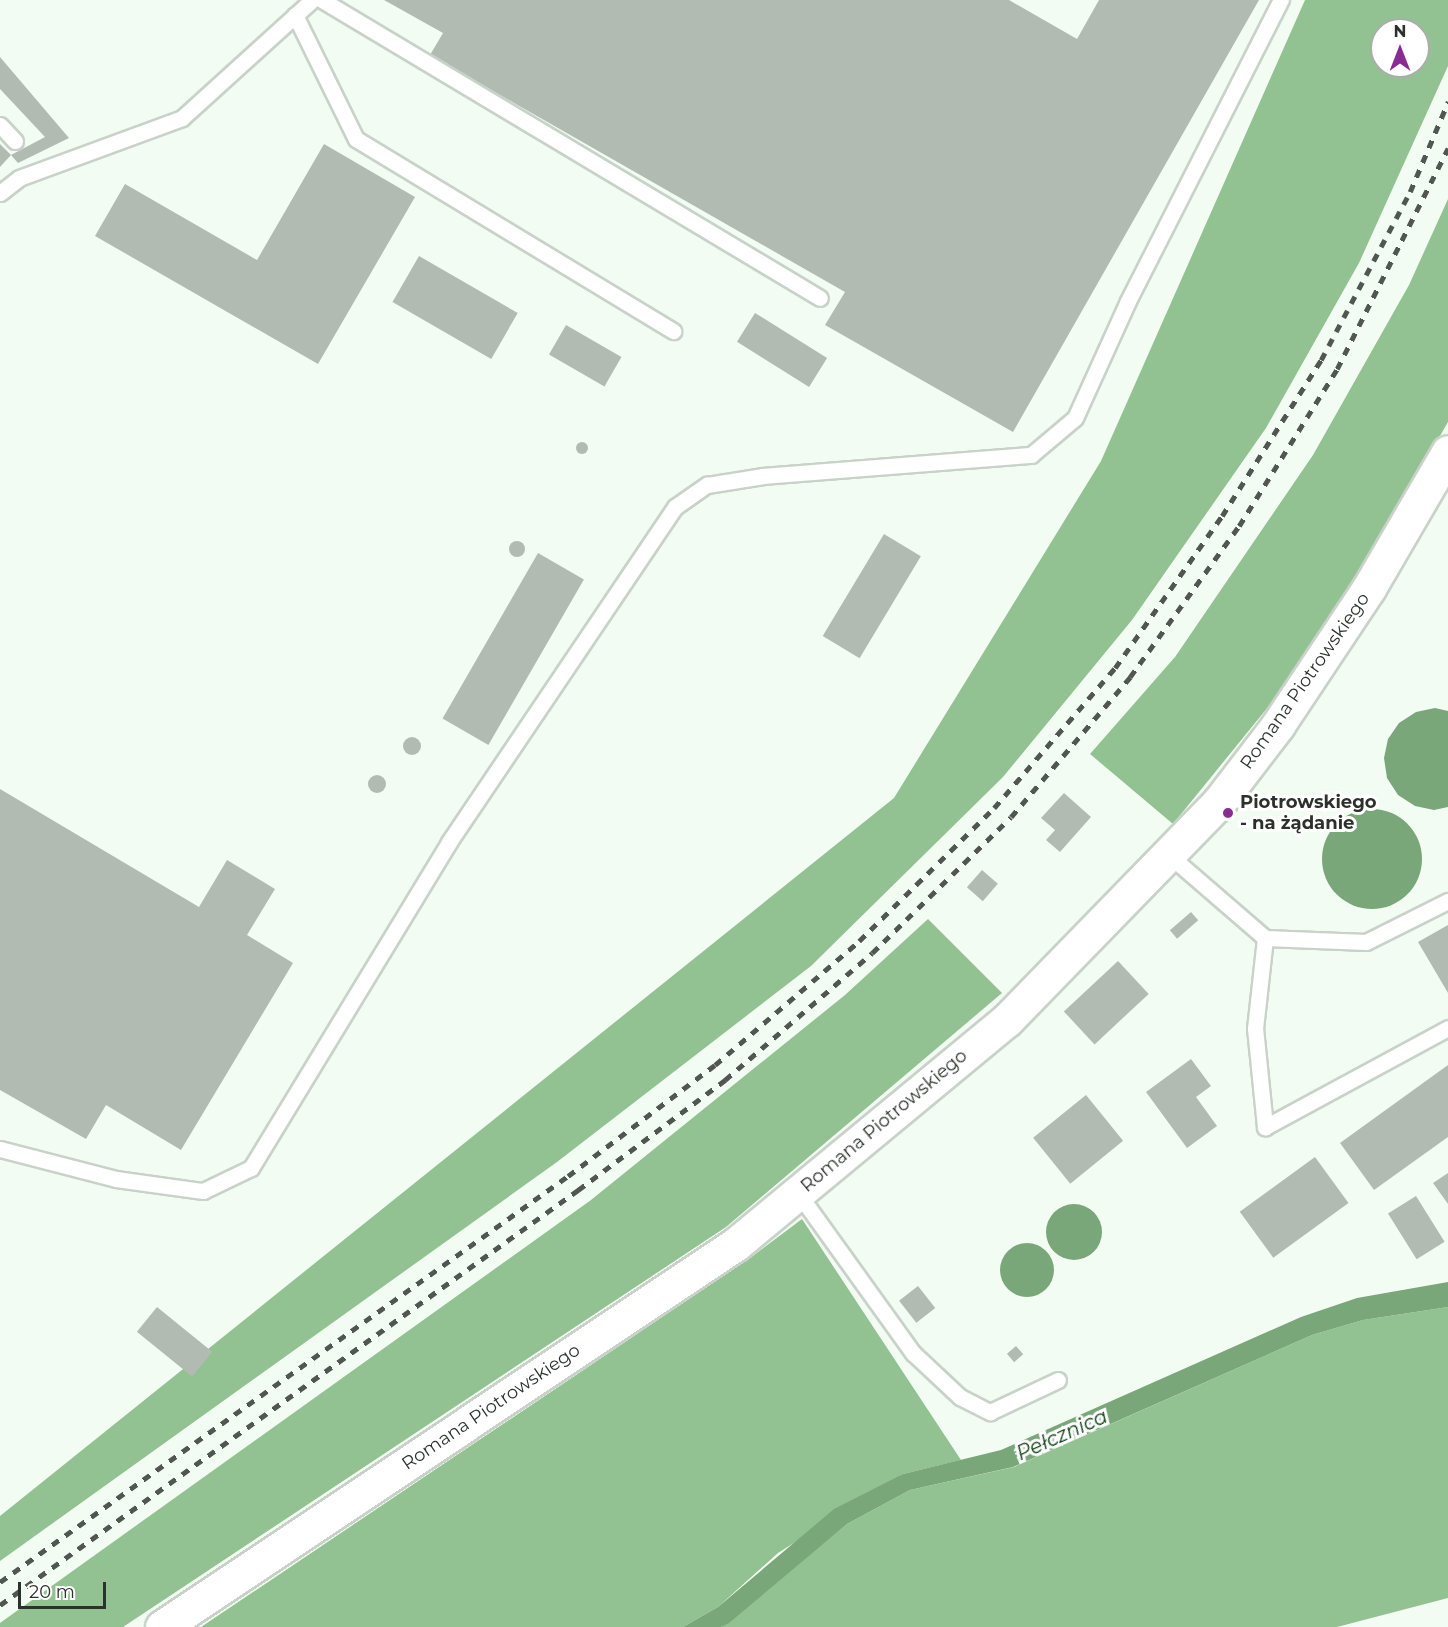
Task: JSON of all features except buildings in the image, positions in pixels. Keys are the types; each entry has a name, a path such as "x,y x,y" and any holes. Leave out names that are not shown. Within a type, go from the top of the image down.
{"street":[{"name":"Romana Piotrowskiego","path":"162,1627 736,1244 1007,1020 1219,802 1278,725 1370,588 1448,452"}],"lane":[{"path":"0,193 19,178 182,118 312,0"},
{"path":"322,0 820,298"},
{"path":"0,1149 116,1179 203,1191 251,1168 449,842 512,754 675,507 707,485 763,476 1031,455 1075,418 1128,301 1281,0"},
{"path":"295,15 356,139 673,331"},
{"path":"0,125 15,141"},
{"path":"1169,855 1265,938 1366,942 1448,901"},
{"path":"1265,938 1255,1028 1265,1127 1448,1028"},
{"path":"798,1193 913,1353 960,1397 990,1412 1058,1380"}],"shaded area":[{"path":"1305,0 1448,0 1448,66 1359,263 1266,428 1132,620 1003,777 811,966 557,1162 0,1561 0,1516 894,798 1101,461"},
{"path":"1448,199 1448,422 1357,579 1268,707 1173,824 1090,754 1175,657 1313,455 1409,285"},
{"path":"928,919 1002,993 726,1227 123,1627 0,1627 0,1623 591,1200 845,995"},
{"path":"802,1219 961,1460 903,1474 778,1553 718,1607 683,1627 201,1627 750,1258"},
{"path":"1448,1307 1448,1598 1337,1627 721,1627 847,1524 910,1490 1014,1467 1312,1335 1363,1320"}],"water":[{"path":"1435,708 1448,711 1448,807 1434,810 1415,806 1398,795 1387,778 1384,758 1388,739 1399,723 1416,712"},
{"path":"1372,809 1391,812 1408,823 1419,840 1422,859 1419,878 1408,895 1391,906 1372,909 1353,906 1336,895 1325,878 1322,859 1325,840 1336,823 1353,812"},
{"path":"1074,1204 1085,1206 1094,1212 1100,1221 1102,1232 1100,1243 1094,1252 1085,1258 1074,1260 1063,1258 1054,1252 1048,1243 1046,1232 1048,1221 1054,1212 1063,1206"},
{"path":"1027,1243 1037,1245 1046,1251 1052,1260 1054,1270 1052,1280 1046,1289 1037,1295 1027,1297 1017,1295 1008,1289 1002,1280 1000,1270 1002,1260 1008,1251 1017,1245"},
{"name":"Pełcznica","path":"1448,1282 1448,1307 1363,1320 1312,1335 1013,1467 910,1490 847,1524 729,1623 721,1627 683,1627 718,1607 834,1509 903,1474 1001,1450 1301,1317 1357,1298"}],"railway":[{"path":"0,1582 568,1176 715,1065 859,941 994,808 1115,668 1222,516 1321,360 1410,192 1448,102"},
{"path":"0,1605 578,1190 725,1080 872,953 1011,817 1130,677 1239,526 1337,369 1448,148"}],"place":[{"name":"Piotrowskiego - na żądanie","path":"1228,813"}]}
